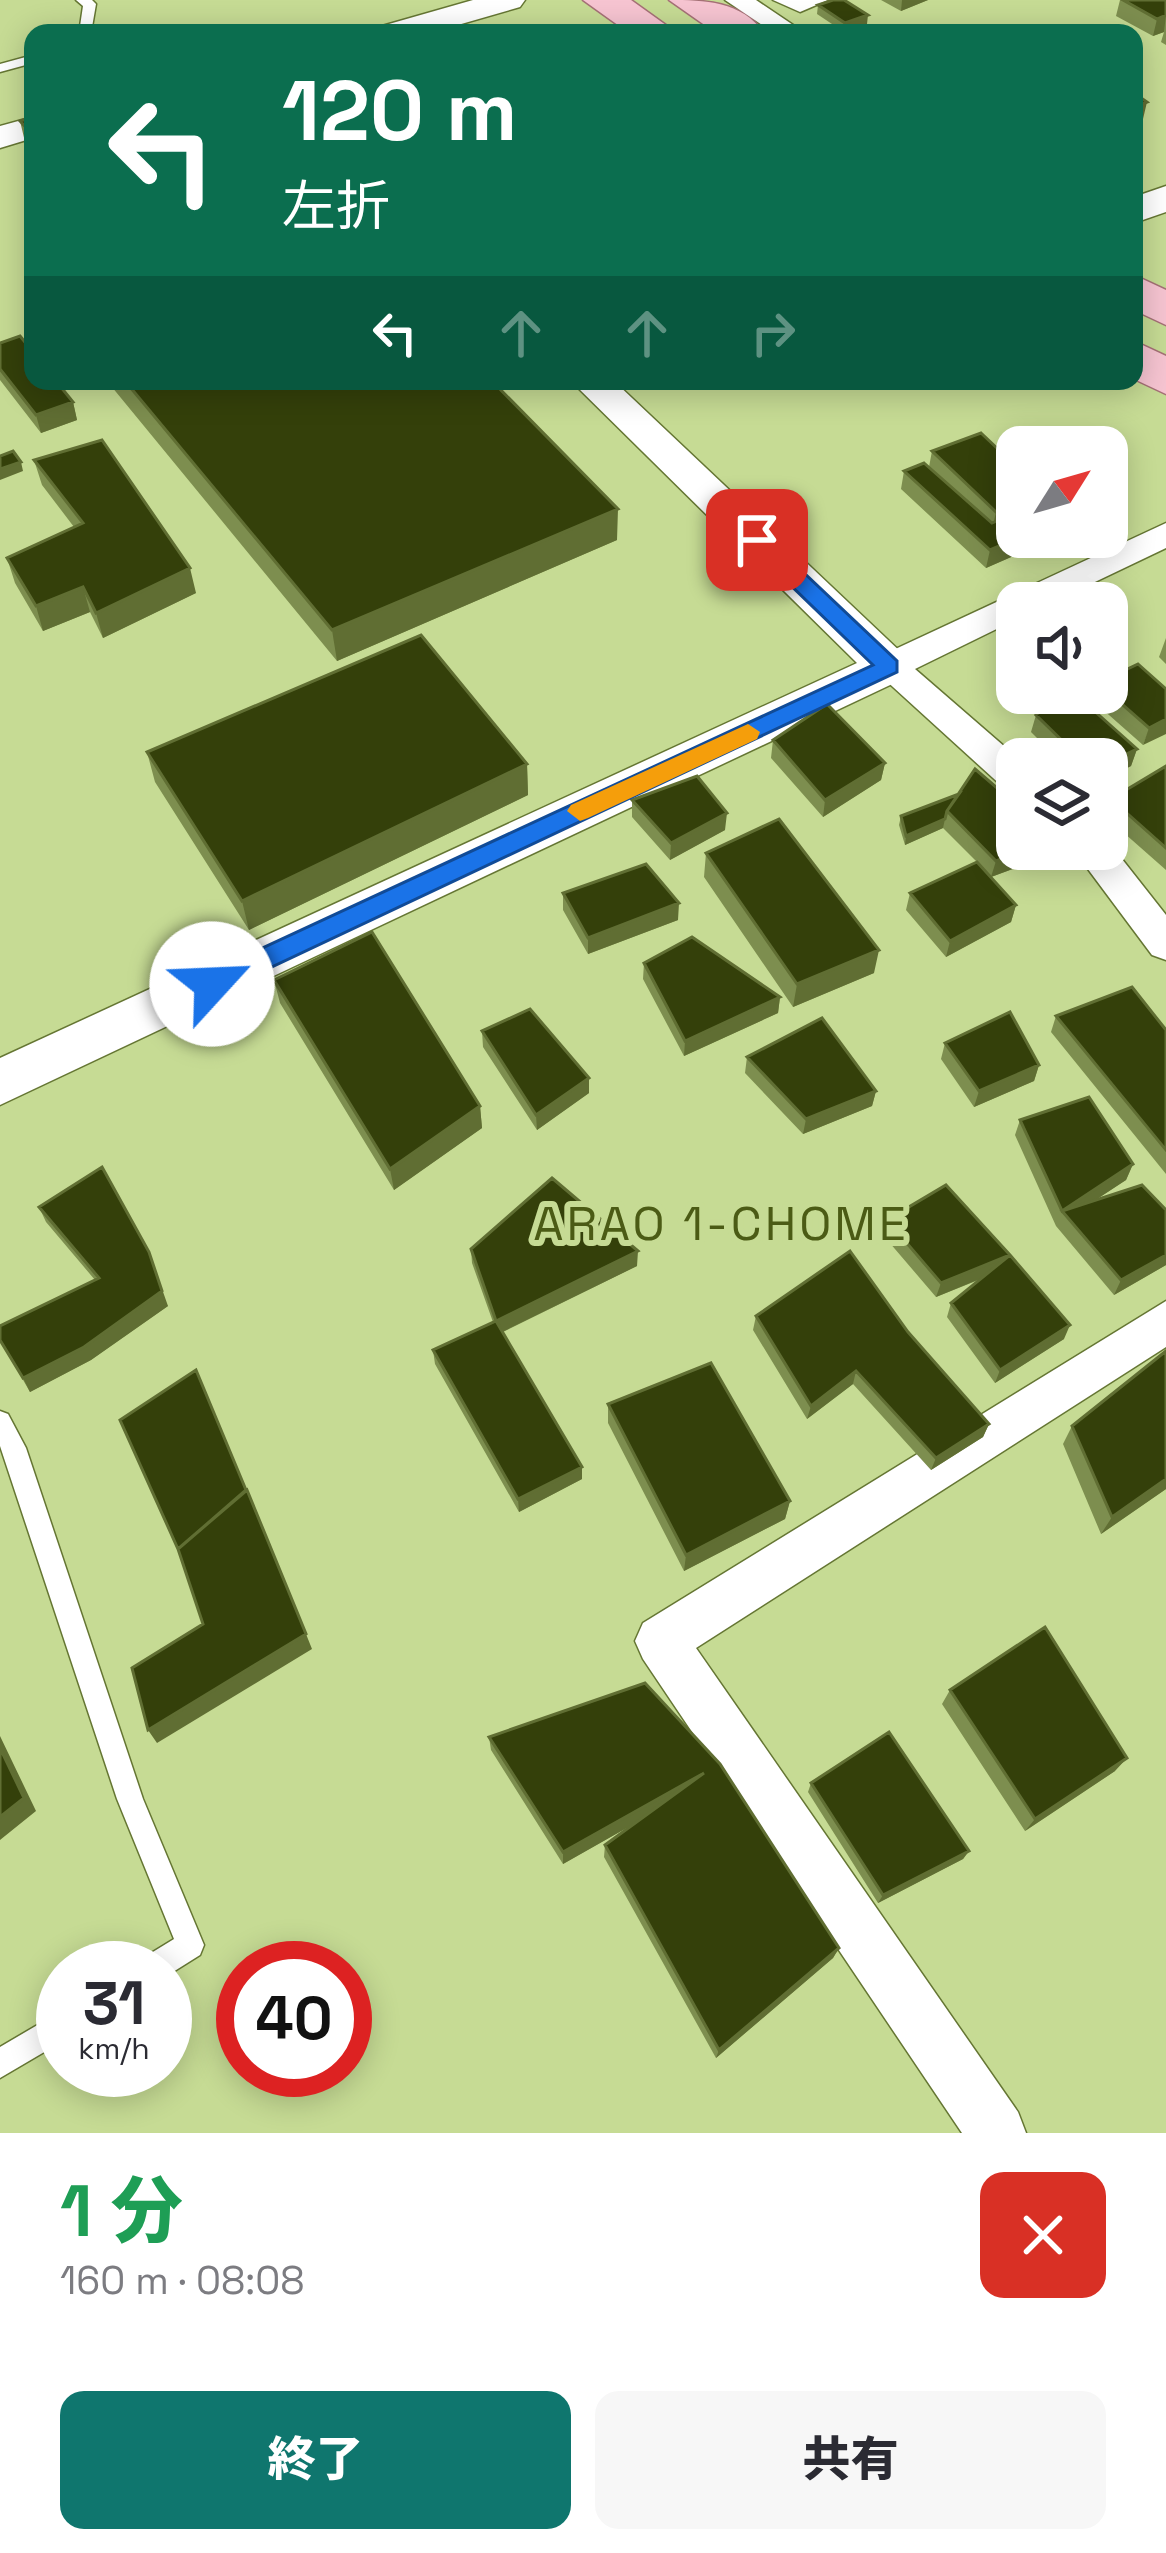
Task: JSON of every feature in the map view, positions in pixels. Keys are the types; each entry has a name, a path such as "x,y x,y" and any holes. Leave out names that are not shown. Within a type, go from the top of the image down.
{"main road":[{"path":"603,0 642,24"},
{"path":"688,0 729,24"}],"street":[{"path":"425,24 509,0"},
{"path":"738,0 777,24"},
{"path":"786,0 800,4 814,0"},
{"path":"600,390 889,667 996,760"},
{"path":"1065,582 1166,534"},
{"path":"0,1083 996,615"},
{"path":"1108,870 1166,944"},
{"path":"997,2133 661,1641 1166,1322"}],"lane":[{"path":"0,1422 14,1448 130,1799 188,1941"},
{"path":"0,2064 36,2041"}],"building":[{"path":"844,0 868,15 845,23 818,5"},
{"path":"1123,0 1166,0 1166,15 1157,19"},
{"path":"20,336 24,341 24,390 63,390 73,402 36,415 0,369 0,343"},
{"path":"132,390 501,390 618,509 332,630"},
{"path":"981,433 996,447 996,512 932,451"},
{"path":"102,440 190,568 96,613 83,587 36,606 7,558 83,523 34,460"},
{"path":"13,451 21,462 0,469 0,456"},
{"path":"924,463 992,523 996,521 996,547 990,550 904,471"},
{"path":"421,635 527,764 242,901 147,752"},
{"path":"1138,664 1166,689 1166,719 1149,728 1128,710 1128,669"},
{"path":"827,704 885,763 825,800 773,740"},
{"path":"1098,714 1125,738 1060,738 1036,715"},
{"path":"1166,766 1166,848 1128,814 1128,789"},
{"path":"975,769 996,787 996,861 947,811"},
{"path":"697,776 727,813 671,843 632,800"},
{"path":"959,794 945,819 906,836 901,816"},
{"path":"779,819 879,950 797,984 706,853"},
{"path":"977,862 1016,905 950,941 910,893"},
{"path":"646,864 679,903 588,938 563,893"},
{"path":"372,932 480,1106 390,1169 274,980"},
{"path":"692,937 780,997 685,1041 644,963"},
{"path":"1132,987 1166,1030 1166,1150 1056,1016"},
{"path":"530,1009 589,1078 536,1115 482,1031"},
{"path":"1010,1012 1039,1065 979,1091 945,1043"},
{"path":"822,1018 876,1091 806,1119 747,1057"},
{"path":"1089,1097 1133,1164 1062,1211 1020,1120"},
{"path":"102,1167 149,1252 162,1291 84,1347 23,1378 0,1340 0,1326 99,1278 39,1207"},
{"path":"552,1178 638,1251 496,1321 471,1249"},
{"path":"946,1185 1010,1255 941,1283 887,1220"},
{"path":"1142,1185 1166,1210 1166,1255 1121,1280 1062,1211"},
{"path":"850,1251 908,1332 989,1424 936,1458 856,1371 811,1406 756,1316"},
{"path":"1010,1255 1070,1325 1000,1370 951,1303"},
{"path":"496,1321 582,1467 518,1499 433,1350"},
{"path":"1166,1351 1166,1479 1112,1517 1072,1426"},
{"path":"711,1363 790,1501 686,1555 608,1404"},
{"path":"196,1370 246,1490 178,1549 120,1420"},
{"path":"247,1490 306,1634 148,1730 132,1668 203,1624 178,1549"},
{"path":"1045,1627 1127,1758 1035,1819 950,1690"},
{"path":"645,1683 720,1764 839,1948 719,2050 605,1845 704,1773 563,1852 489,1737"},
{"path":"889,1732 969,1851 883,1895 811,1783"},
{"path":"0,1748 24,1798 0,1817"}],"slow traffic":[{"path":"580,811 748,732"}],"district":[{"name":"ARAO 1-CHOME","path":"721,1223"}],"route":[{"path":"212,984 889,667 757,540"}]}
